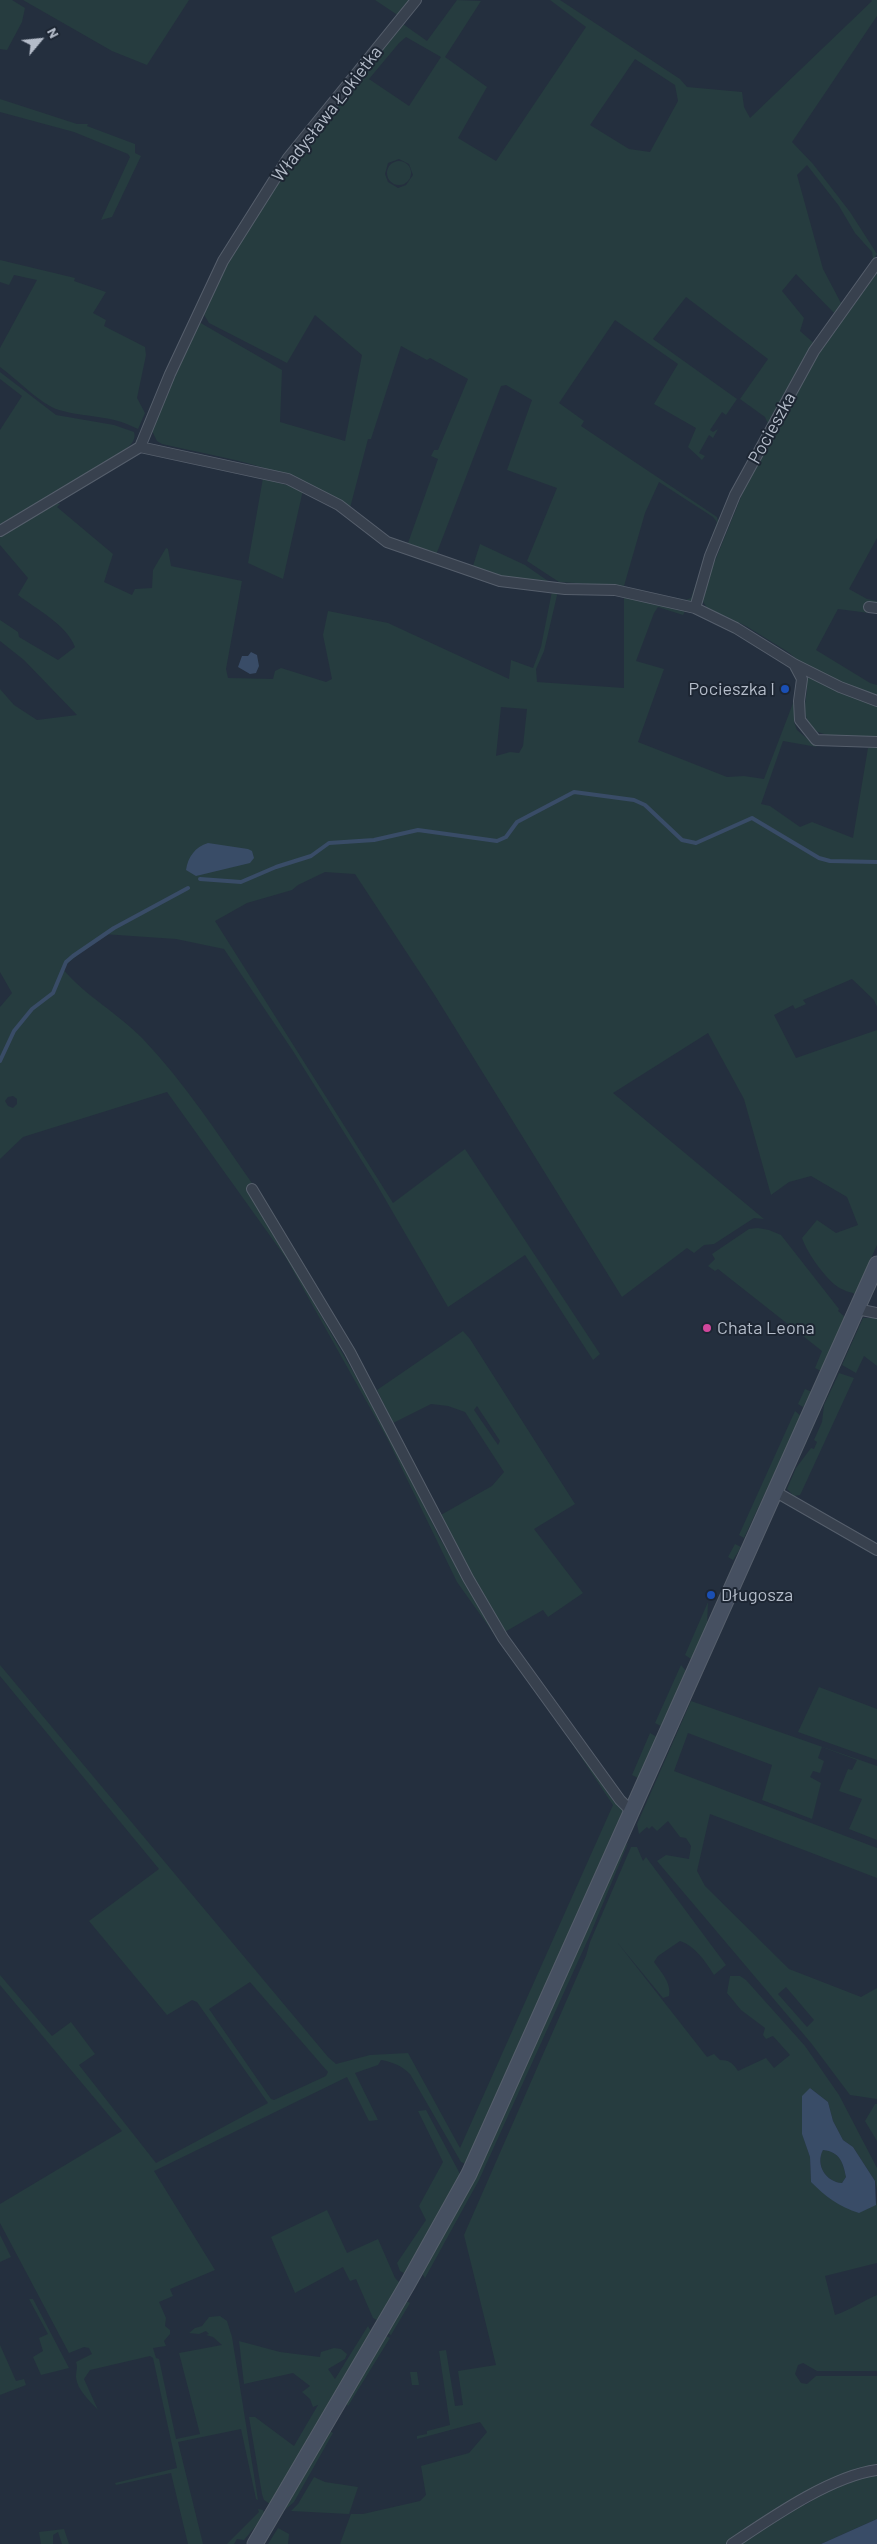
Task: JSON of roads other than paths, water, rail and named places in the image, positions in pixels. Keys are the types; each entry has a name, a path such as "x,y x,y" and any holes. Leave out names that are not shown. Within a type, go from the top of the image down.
{"main road":[{"path":"255,2544 409,2282 469,2174 877,1264"}],"street":[{"name":"Władysława Łokietka","path":"140,447 170,374 223,261 288,158 416,0"},
{"name":"Pocieszka","path":"695,608 710,556 735,495 814,351 877,263"},
{"path":"0,532 140,447 288,479 339,506 387,542 500,581 565,589 615,590 695,608 736,628 794,664 840,687 877,701"},
{"path":"794,664 802,680 799,701 800,720 816,740 877,742"},
{"path":"252,1189 350,1352 468,1578 502,1638 620,1800 632,1812"},
{"path":"857,1309 877,1313"},
{"path":"776,1492 877,1550"},
{"path":"732,2544 766,2521 833,2484 862,2472 877,2470"}],"water":[{"path":"251,652 257,655 259,666 256,673 250,674 238,667 242,656 248,656"},
{"path":"208,843 248,849 252,851 254,858 250,863 196,876 186,870 188,861 196,850"},
{"path":"810,2088 828,2102 833,2121 843,2140 853,2147 875,2181 876,2205 859,2213 852,2211 833,2200 811,2182 810,2157 802,2134 802,2096","holes":["823,2150 837,2155 842,2162 846,2177 842,2183 831,2180 821,2167 820,2161"]},
{"path":"877,2519 877,2544 821,2544"}],"waterway":[{"path":"200,879 241,882 276,867 311,856 329,843 374,840 418,830 497,841 506,837 517,822 574,792 634,800 645,805 682,840 696,843 752,818 819,858 830,861 877,862"},
{"path":"0,1061 14,1031 32,1009 53,993 66,962 114,928 188,888"}],"place":[{"name":"Pocieszka I","path":"785,689"},
{"name":"Chata Leona","path":"707,1328"},
{"name":"Długosza","path":"711,1595"}]}
